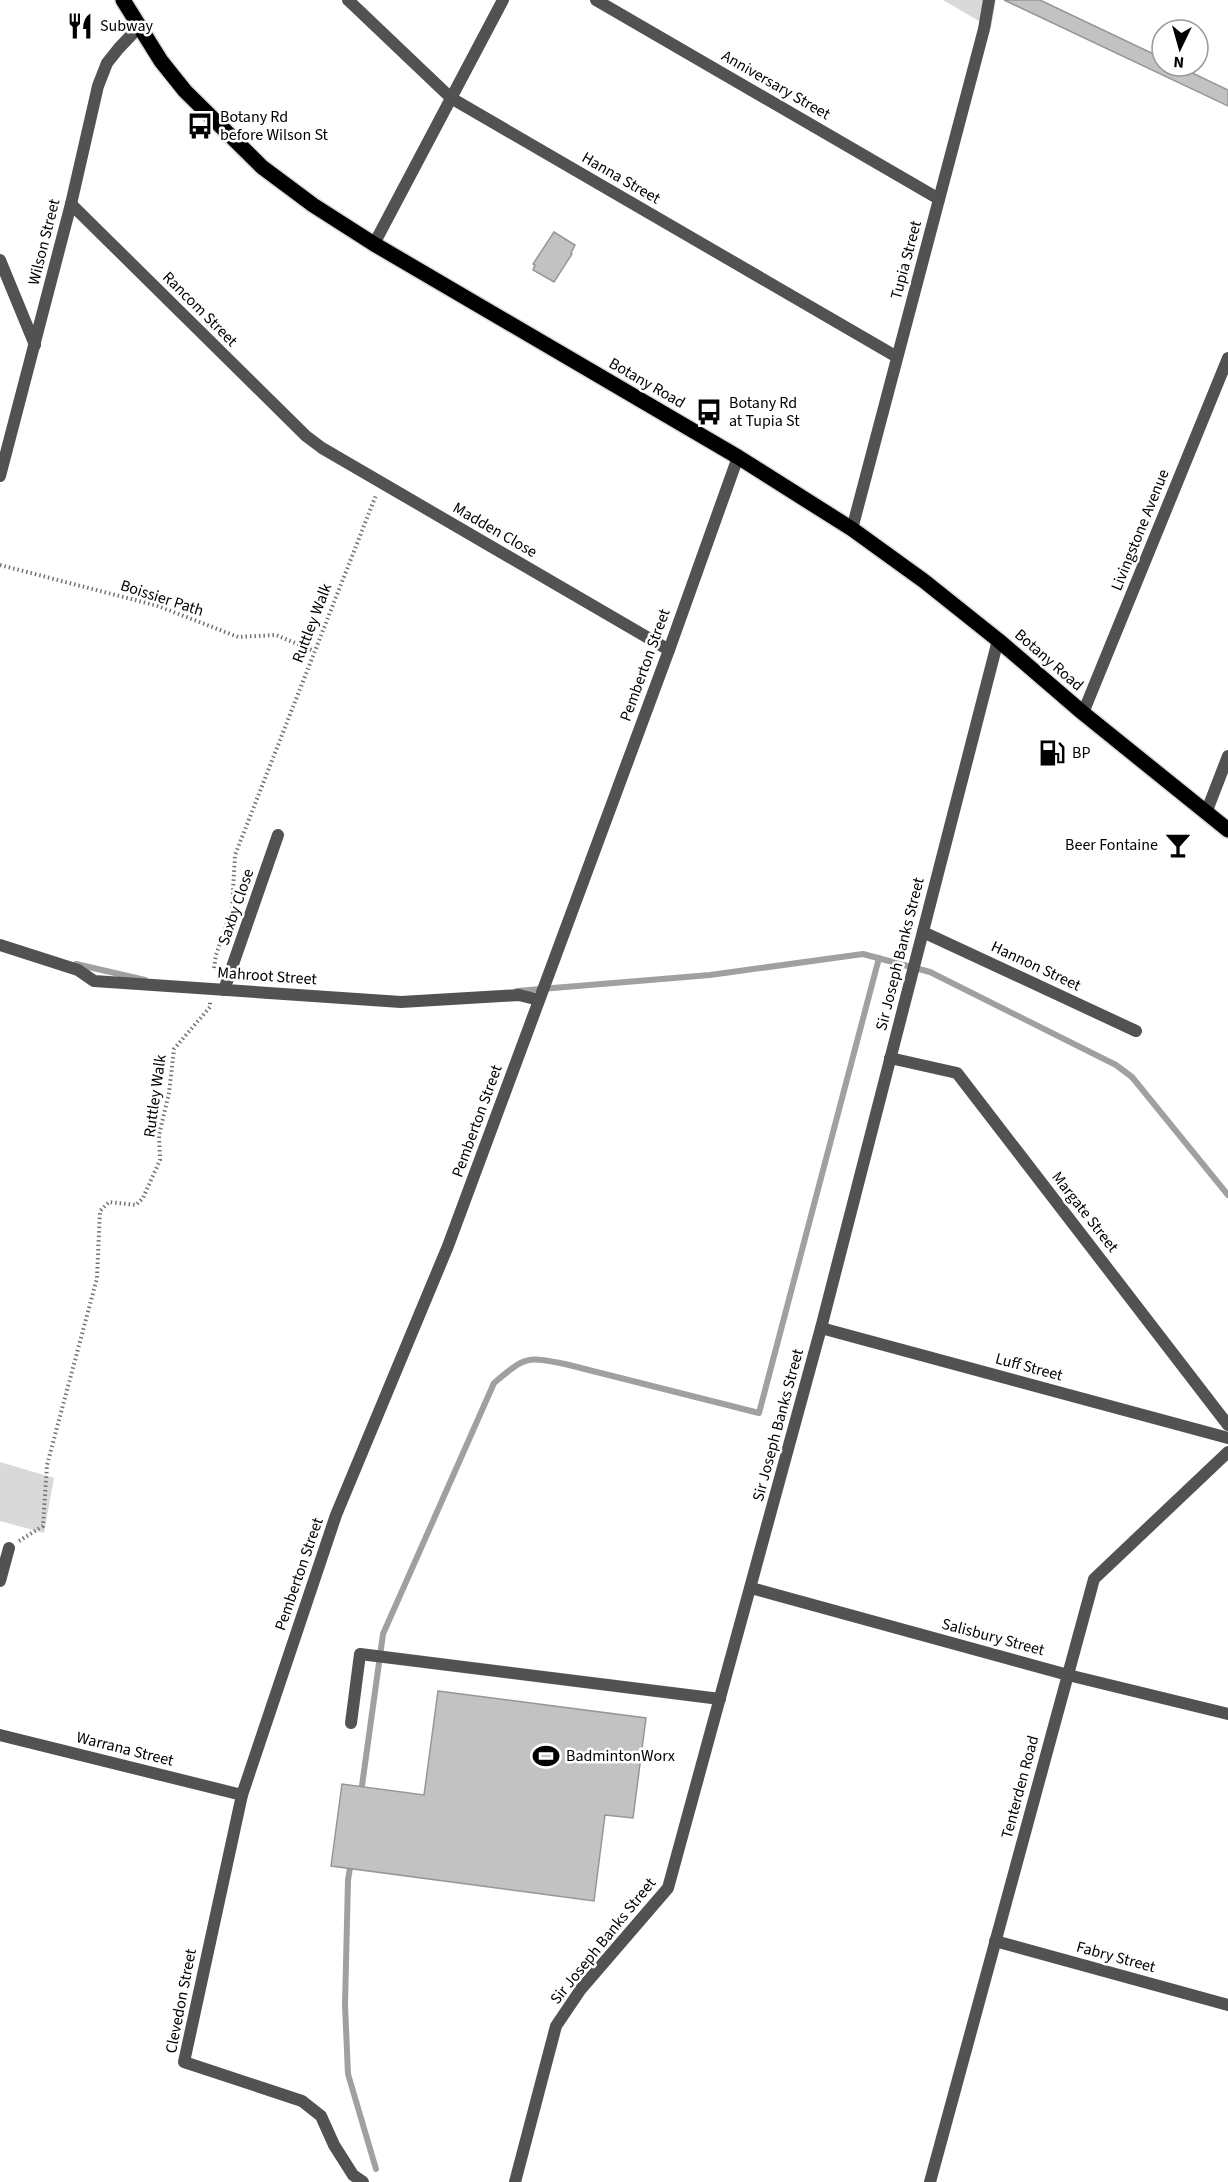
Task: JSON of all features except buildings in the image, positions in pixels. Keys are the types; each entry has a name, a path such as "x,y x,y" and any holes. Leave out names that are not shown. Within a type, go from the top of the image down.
{"main road":[{"name":"Botany Road","path":"123,0 139,27 185,91 262,167 313,205 374,244 738,457 852,529 924,581 998,640 1083,713 1228,830"}],"street":[{"name":"Hanna Street","path":"348,0 451,98 897,357"},
{"path":"374,244 503,0"},
{"name":"Anniversary Street","path":"596,0 939,199"},
{"name":"Tupia Street","path":"852,529 984,29 989,0"},
{"name":"Wilson Street","path":"0,476 104,71 119,48 139,27"},
{"name":"Rancom Street","path":"71,204 306,436"},
{"path":"0,260 34,345"},
{"name":"Livingstone Avenue","path":"1083,713 1228,358"},
{"name":"Madden Close","path":"306,436 333,456 669,650"},
{"name":"Pemberton Street","path":"242,1795 336,1515 448,1246 669,650 738,457"},
{"name":"Sir Joseph Banks Street","path":"515,2182 556,2026 581,1989 668,1888 821,1328 998,640"},
{"path":"1206,813 1228,756"},
{"name":"Saxby Close","path":"218,990 278,835"},
{"name":"Hannon Street","path":"923,932 1136,1031"},
{"name":"Mahroot Street","path":"0,945 78,970 94,981 401,1002 519,995 539,1000"},
{"name":"Margate Street","path":"890,1058 957,1073 1228,1425"},
{"name":"Luff Street","path":"821,1328 1228,1438"},
{"name":"Tenterden Road","path":"930,2182 1094,1579 1228,1452"},
{"path":"0,1581 9,1548"},
{"name":"Salisbury Street","path":"751,1588 1068,1675 1228,1714"},
{"path":"351,1723 360,1654 720,1699"},
{"name":"Warrana Street","path":"0,1735 242,1795"},
{"name":"Clevedon Street","path":"242,1795 184,2062 303,2101 321,2116 334,2145 353,2175 363,2182"},
{"name":"Fabry Street","path":"995,1941 1228,2005"}],"path":[{"name":"Ruttley Walk","path":"9,1548 43,1526 47,1465 97,1278 100,1211 109,1202 136,1205 143,1198 160,1160 159,1135 169,1093 174,1049 210,1007 218,990 216,955 232,908 235,855 380,483"},
{"name":"Boissier Path","path":"0,565 158,606 238,637 276,635 314,651"}],"shaded area":[{"path":"943,0 996,0 991,28"},
{"path":"0,1462 54,1478 44,1533 0,1521"}],"waterway":[{"path":"517,991 710,975 863,954 930,972 1116,1065 1132,1077 1228,1195"},
{"path":"361,1793 383,1634 494,1383 520,1363 541,1360 759,1413 879,958"},
{"path":"76,964 145,980"},
{"path":"351,1862 348,1880 345,2005 348,2074 376,2169"}],"place":[{"name":"Subway","path":"80,26"},
{"name":"Botany Rd before Wilson St","path":"200,126"},
{"name":"Botany Rd at Tupia St","path":"709,412"},
{"name":"BP","path":"1052,753"},
{"name":"Beer Fontaine","path":"1178,845"},
{"name":"BadmintonWorx","path":"546,1756"}]}
